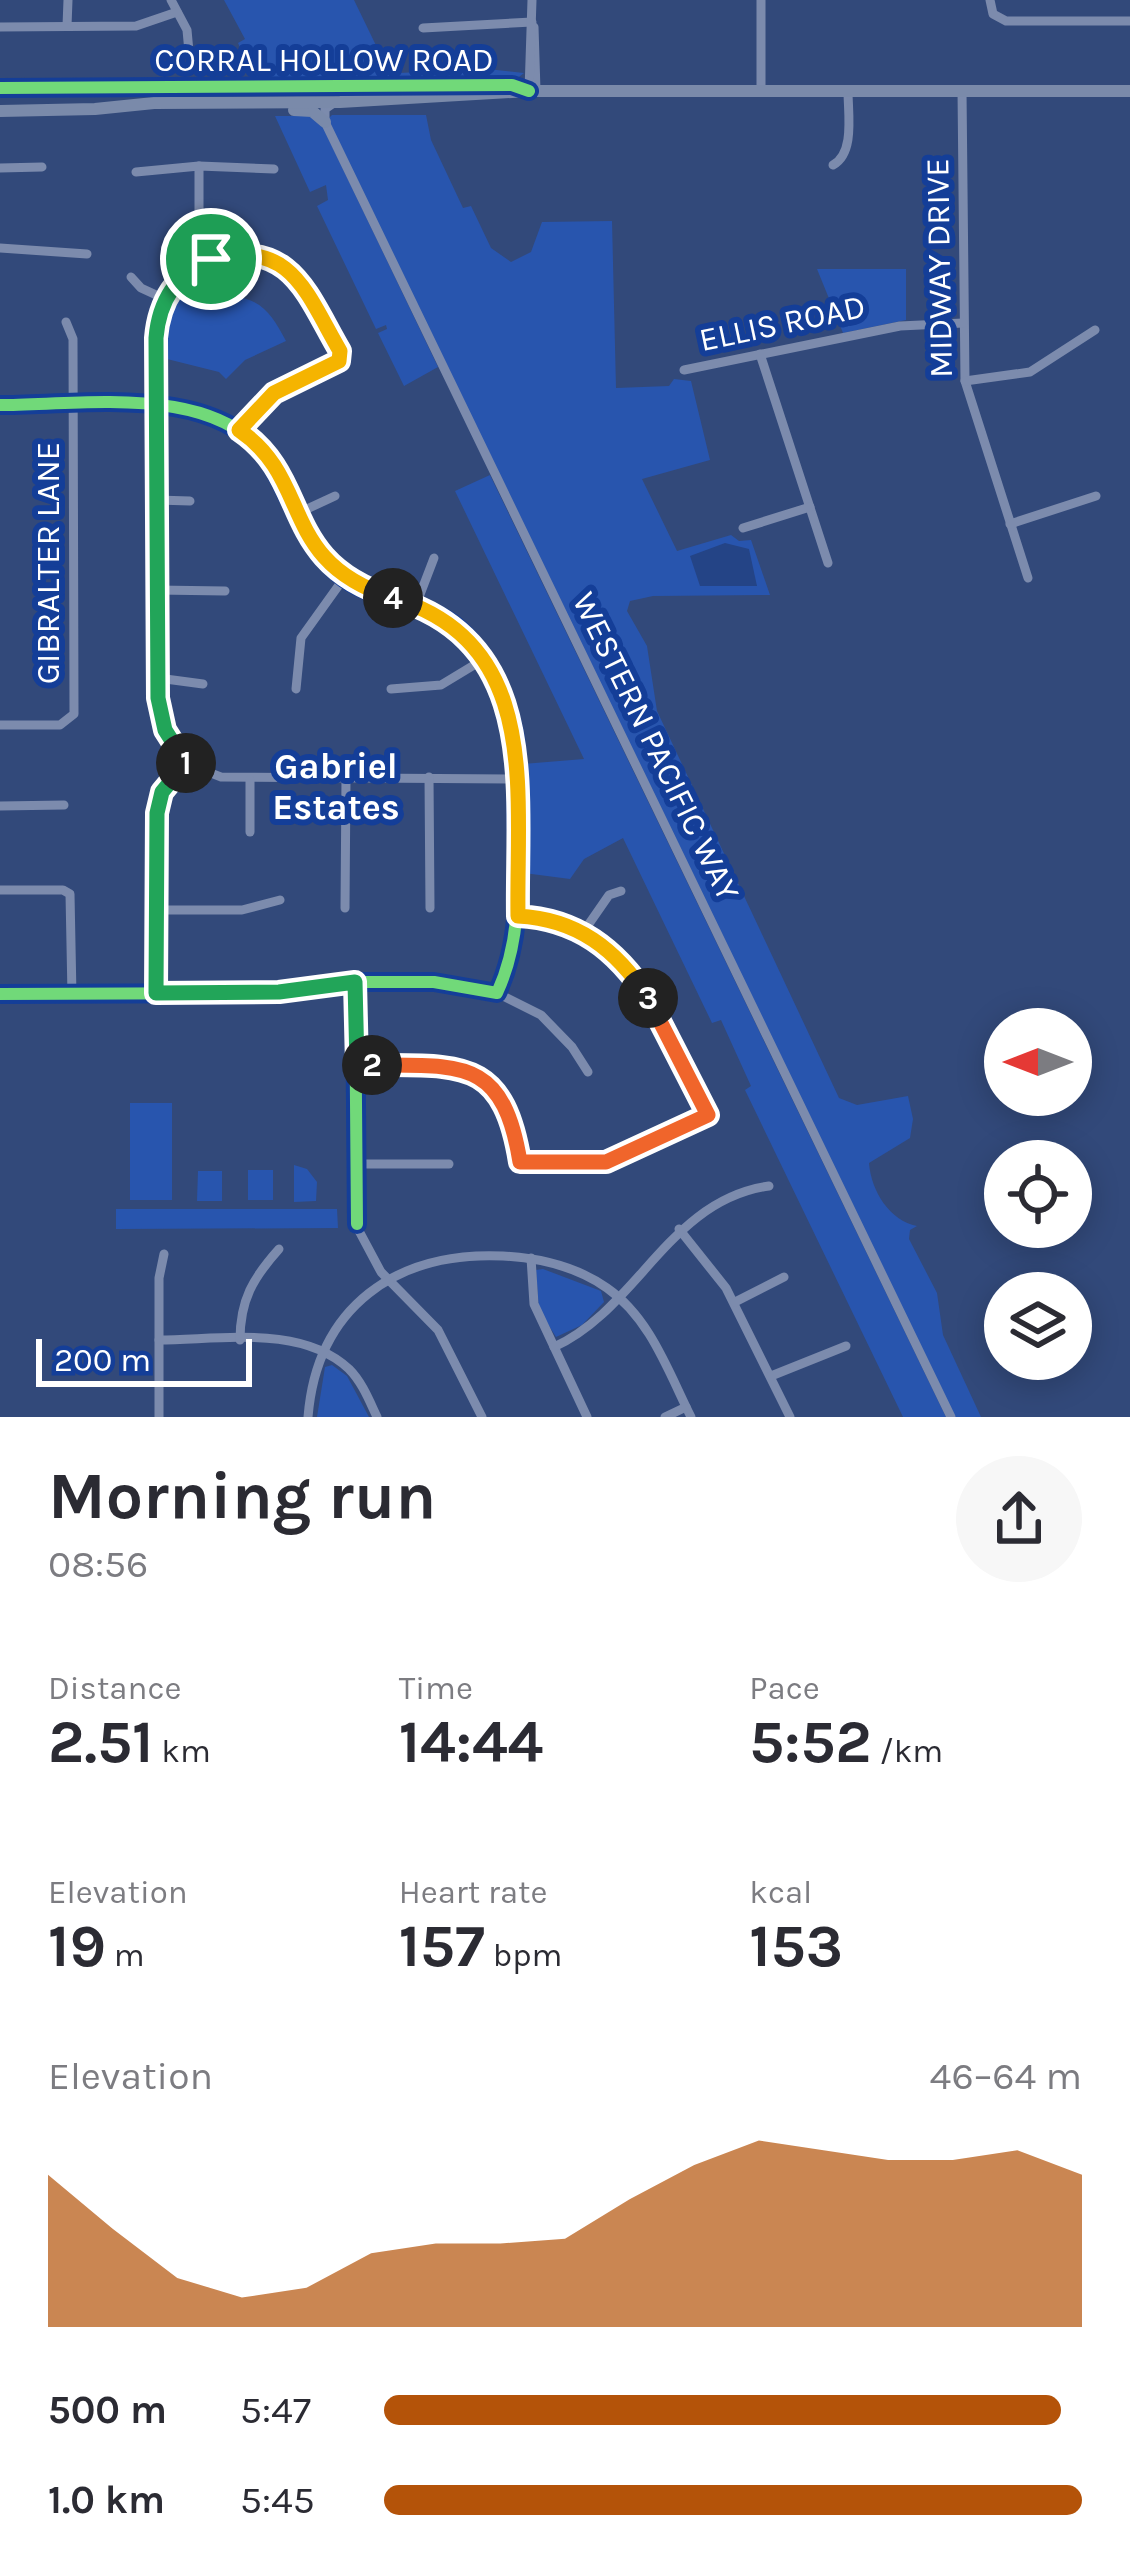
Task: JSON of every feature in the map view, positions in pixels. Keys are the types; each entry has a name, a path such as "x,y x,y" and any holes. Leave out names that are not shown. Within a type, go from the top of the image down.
{"main road":[{"name":"CORRAL HOLLOW ROAD","path":"0,88 361,93 1126,88"},
{"name":"CORRAL HOLLOW ROAD","path":"0,111 154,103 335,102 361,93"},
{"path":"95,109 308,110 326,122"}],"street":[{"path":"68,0 68,26"},
{"path":"171,0 187,30 189,52"},
{"path":"532,0 532,91"},
{"path":"761,0 761,92"},
{"path":"990,0 994,14 1006,21 1130,21"},
{"path":"0,27 136,26 177,12"},
{"path":"424,28 532,22"},
{"name":"MIDWAY DRIVE","path":"962,90 965,381 1028,578"},
{"path":"833,165 841,162 847,150 848,91"},
{"path":"326,122 326,110 335,102"},
{"name":"WESTERN PACIFIC WAY","path":"326,122 951,1417"},
{"path":"136,172 199,166 274,169"},
{"path":"199,166 199,221 211,259"},
{"path":"0,168 42,167"},
{"path":"0,248 87,254"},
{"path":"239,430 274,393 339,361 340,351 299,278 260,257 238,254 211,259 179,280 165,299 156,338 158,678 160,718 172,742 188,761 221,777 516,779"},
{"path":"131,277 141,288 165,299"},
{"path":"66,322 73,339 73,405"},
{"name":"ELLIS ROAD","path":"683,370 894,327 963,323"},
{"path":"965,381 1030,372 1095,330"},
{"path":"760,354 828,563"},
{"path":"0,405 157,404 195,410 239,430 269,460 313,546 344,578 416,604 462,632 484,659 510,713 516,739 518,916 512,955 497,993"},
{"name":"GIBRALTER LANE","path":"0,725 60,725 74,715 73,405"},
{"path":"296,514 334,496"},
{"path":"1010,524 1096,496"},
{"path":"157,500 190,501"},
{"path":"743,528 810,507"},
{"path":"416,604 434,558"},
{"path":"296,689 301,638 344,578"},
{"path":"157,590 225,591"},
{"path":"391,689 441,685 484,659"},
{"path":"158,678 203,683"},
{"path":"156,993 158,805 166,786 188,761"},
{"path":"429,776 430,908"},
{"path":"345,908 346,777"},
{"path":"250,780 250,832"},
{"path":"0,806 64,805"},
{"path":"0,890 70,894 72,996"},
{"path":"584,932 609,895 621,891"},
{"path":"156,910 242,910 280,900"},
{"path":"357,1065 447,1066 471,1072 502,1100 513,1120 520,1162 606,1162 708,1115 638,982 611,952 564,922 518,916"},
{"path":"0,994 279,992 355,982 450,983 497,993 541,1015 588,1072"},
{"path":"355,982 358,1229 388,1279 438,1330 482,1417"},
{"path":"356,1164 449,1163"},
{"path":"554,1347 588,1329 680,1229 707,1210 769,1186"},
{"path":"680,1229 735,1303 790,1417"},
{"path":"240,1340 248,1288 279,1250"},
{"path":"159,1417 159,1278 164,1254"},
{"path":"308,1417 316,1370 346,1315 388,1279 438,1260 492,1256 531,1258 575,1270 618,1296 645,1326 689,1412 665,1417"},
{"path":"531,1258 532,1295 587,1417"},
{"path":"735,1303 784,1276"},
{"path":"159,1340 286,1340 323,1353 358,1379 377,1417"},
{"path":"771,1376 846,1346"}],"shaded area":[{"path":"224,0 354,0 385,64 392,61 398,73 488,69 524,73 515,80 256,82 238,43 245,39"},
{"path":"332,115 426,115 431,140 463,208 471,206 491,248 511,262 531,252 542,222 612,221 616,388 691,381 710,460 642,479 677,551 731,535 739,541 751,540 770,595 653,596 630,601 627,611 647,646 657,711 839,1098 857,1105 908,1096 913,1119 910,1138 869,1163 871,1174 890,1211 917,1226 910,1230 909,1239 937,1293 943,1335 981,1417 954,1417 402,276 328,119"},
{"path":"275,116 313,116 321,123 438,367 404,386 378,333 386,325 376,329 317,206 328,200 326,185 310,192"},
{"path":"224,262 231,297 250,300 265,310 286,341 245,360 226,379 219,372 163,358 166,326 176,298 194,276"},
{"path":"817,269 906,269 906,320 843,333"},
{"path":"490,475 946,1417 903,1417 745,1090 751,1086 721,1020 712,1023 623,838 584,859 570,879 524,873 523,764 584,759 455,491"},
{"path":"725,543 749,549 757,586 700,586 690,556"},
{"path":"130,1103 172,1103 172,1200 130,1200"},
{"path":"294,1165 307,1169 317,1182 316,1201 294,1202"},
{"path":"248,1170 273,1170 273,1200 248,1200"},
{"path":"198,1171 222,1171 222,1201 197,1201"},
{"path":"116,1209 337,1209 338,1228 116,1229"},
{"path":"536,1270 601,1291 604,1302 582,1325 556,1337 539,1310"},
{"path":"332,1365 347,1376 369,1417 317,1417 325,1367"}],"cycle path":[{"path":"0,88 512,85 529,91"},
{"path":"0,405 148,404 220,420 249,438 271,464 310,540 331,567 358,586 432,612 459,629 494,676 514,732 518,877 512,947 497,993 434,982 355,982 264,993 0,994"},
{"path":"355,982 357,1224"}],"district":[{"name":"Gabriel Estates","path":"336,786"}],"route":[{"path":"238,254 260,257 289,270 306,287 340,351 339,361 274,393 239,430 269,460 313,546 344,578 451,622 484,659 501,689 516,739 518,916 564,922 611,952 654,1007 708,1115 606,1162 520,1162 513,1120 489,1085 471,1072 447,1066 357,1065 355,982 279,992 156,993 157,813 162,792 188,761 165,730 158,698 156,338 160,313 172,288 211,259 238,254"}]}
